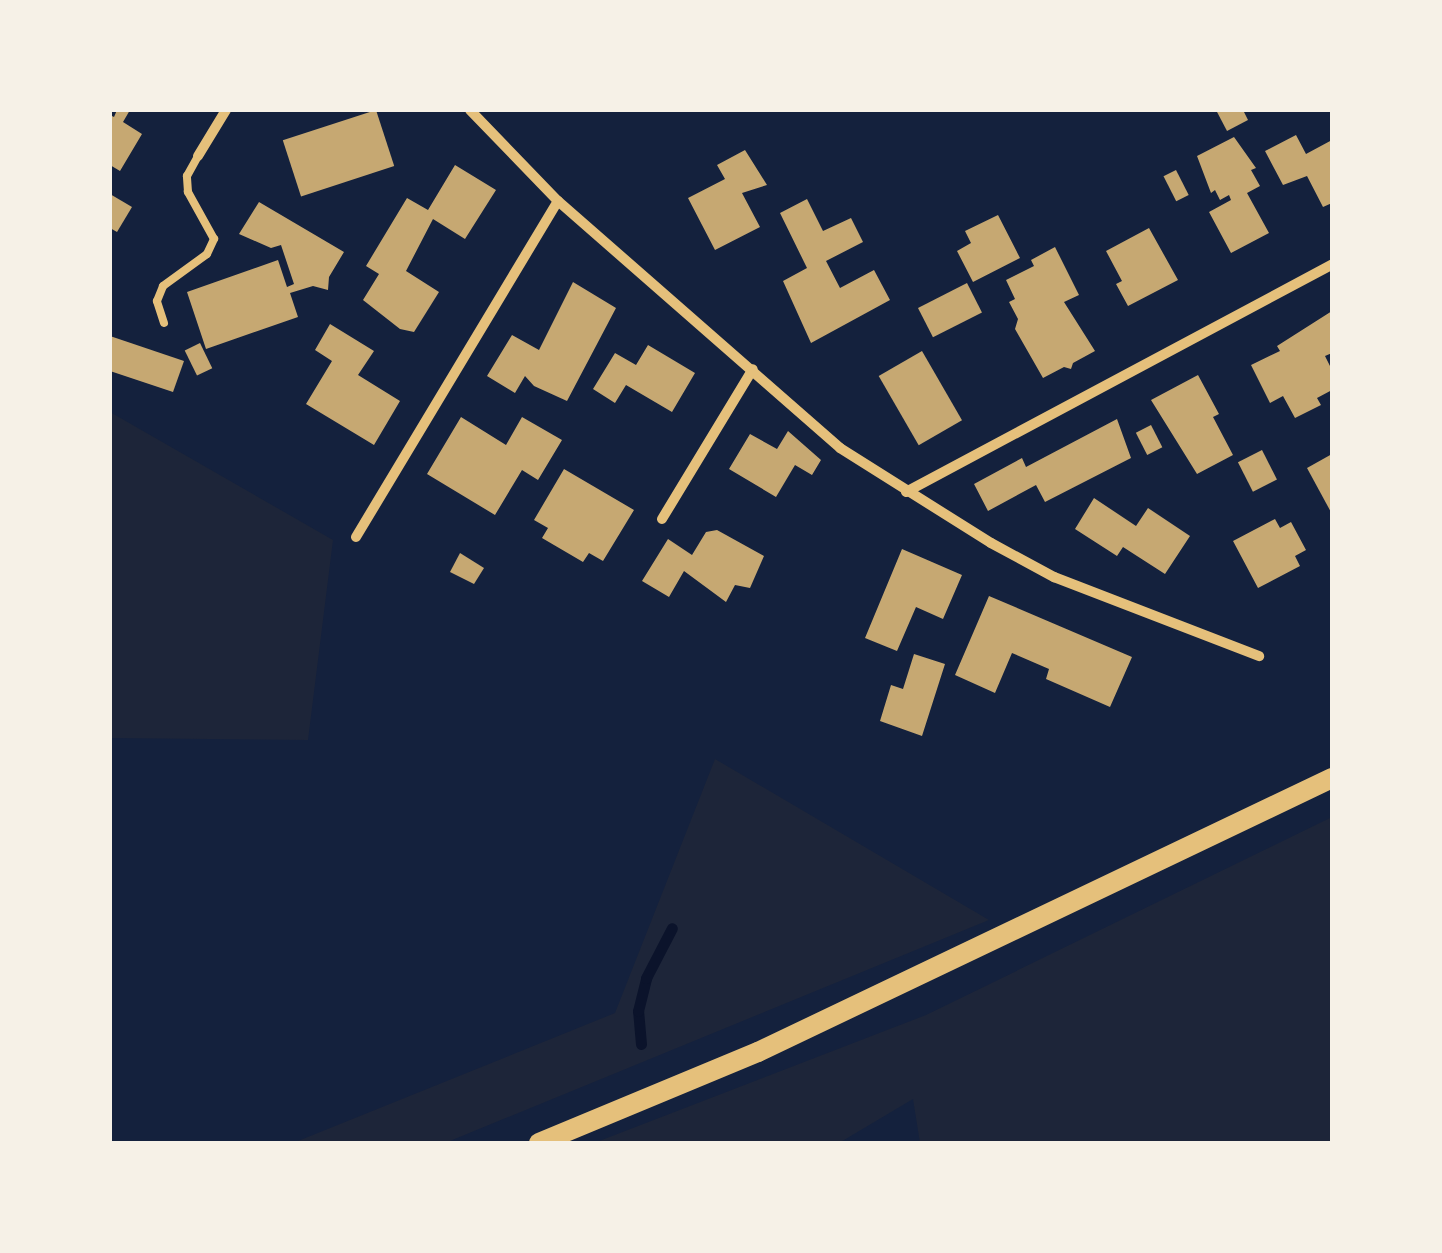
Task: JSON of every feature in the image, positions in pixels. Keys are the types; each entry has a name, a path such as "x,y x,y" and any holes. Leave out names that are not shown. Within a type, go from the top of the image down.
{"main road":[{"path":"540,1143 758,1052 1332,778"}],"street":[{"path":"198,156 226,110"},
{"path":"470,110 558,200 840,448 906,492 1054,577 1258,656"},
{"path":"356,537 558,200"},
{"path":"906,492 1332,265"},
{"path":"662,519 753,369"}],"lane":[{"path":"164,323 158,301 164,286 208,254 214,239 188,192 187,176 198,156"}],"shaded area":[{"path":"110,412 333,540 308,740 110,738"},
{"path":"715,759 989,920 445,1143 293,1143 615,1013"},
{"path":"1332,817 1332,1143 920,1143 913,1099 839,1143 594,1143 926,1015"}],"building":[{"path":"117,110 130,110 123,122 142,134 120,171 110,165 110,115 114,117"},
{"path":"376,110 394,166 301,196 283,140"},
{"path":"1216,110 1243,110 1248,120 1227,131"},
{"path":"1296,135 1306,154 1332,140 1332,203 1323,207 1307,176 1283,185 1265,151"},
{"path":"1234,137 1256,168 1251,170 1260,186 1247,193 1269,233 1231,253 1209,212 1231,200 1229,195 1220,200 1215,190 1211,193 1197,156"},
{"path":"745,150 767,185 742,193 760,227 715,250 688,198 725,179 717,165"},
{"path":"455,165 496,190 465,239 433,219 406,271 439,292 414,332 400,329 363,300 379,274 366,266 407,198 428,210"},
{"path":"1176,170 1189,195 1176,201 1164,176"},
{"path":"110,194 132,207 117,232 110,228"},
{"path":"807,199 823,231 851,218 863,242 826,261 840,288 874,270 890,300 811,343 783,281 807,268 780,213"},
{"path":"259,202 344,252 329,277 328,290 313,286 290,293 298,317 206,349 187,292 278,260 287,287 294,284 281,245 271,248 239,234"},
{"path":"998,215 1020,258 973,282 957,251 971,243 965,231"},
{"path":"1149,228 1178,280 1128,306 1116,284 1122,281 1106,251"},
{"path":"1055,247 1079,295 1064,302 1095,351 1073,363 1071,369 1064,367 1043,378 1015,329 1018,319 1009,302 1015,299 1006,280 1034,266 1031,260"},
{"path":"573,282 616,308 567,401 534,386 525,376 515,393 487,376 512,335 539,350"},
{"path":"967,283 982,312 933,337 918,308"},
{"path":"1332,311 1332,353 1325,356 1332,370 1332,390 1317,398 1321,405 1295,418 1283,396 1270,403 1251,365 1280,351 1277,346"},
{"path":"330,324 374,351 358,375 400,401 374,445 306,404 332,361 315,350"},
{"path":"110,336 184,361 173,392 110,371"},
{"path":"200,343 212,368 197,376 185,350"},
{"path":"648,345 695,373 672,412 626,385 615,403 593,389 615,353 636,365"},
{"path":"922,351 962,420 919,445 879,376"},
{"path":"1198,375 1219,414 1213,417 1233,455 1197,474 1151,400"},
{"path":"461,417 506,445 522,417 562,440 538,480 522,470 495,515 427,474"},
{"path":"1117,419 1131,458 1045,502 1036,485 988,511 974,484 1022,458 1026,467"},
{"path":"1151,425 1162,447 1147,455 1136,433"},
{"path":"788,431 821,460 812,475 795,465 776,497 729,469 750,434 777,449"},
{"path":"1262,450 1277,479 1253,492 1238,462"},
{"path":"1332,454 1332,514 1307,468"},
{"path":"564,469 634,510 603,561 589,553 583,562 542,538 548,528 534,520"},
{"path":"1094,498 1136,526 1148,508 1190,536 1165,574 1123,547 1117,556 1075,529"},
{"path":"1275,519 1280,528 1291,522 1306,550 1295,556 1300,566 1258,588 1233,541"},
{"path":"717,530 764,556 750,588 735,585 726,602 684,571 669,597 642,581 668,539 692,555 706,532"},
{"path":"902,549 962,575 943,619 916,607 897,651 865,638"},
{"path":"460,553 484,568 474,584 450,572"},
{"path":"989,596 1132,657 1110,707 1046,679 1049,669 1012,653 995,693 955,675"},
{"path":"914,654 945,664 922,736 880,721 891,685 903,689"}],"waterway":[{"path":"641,1044 638,1011 646,978 672,928"}]}
